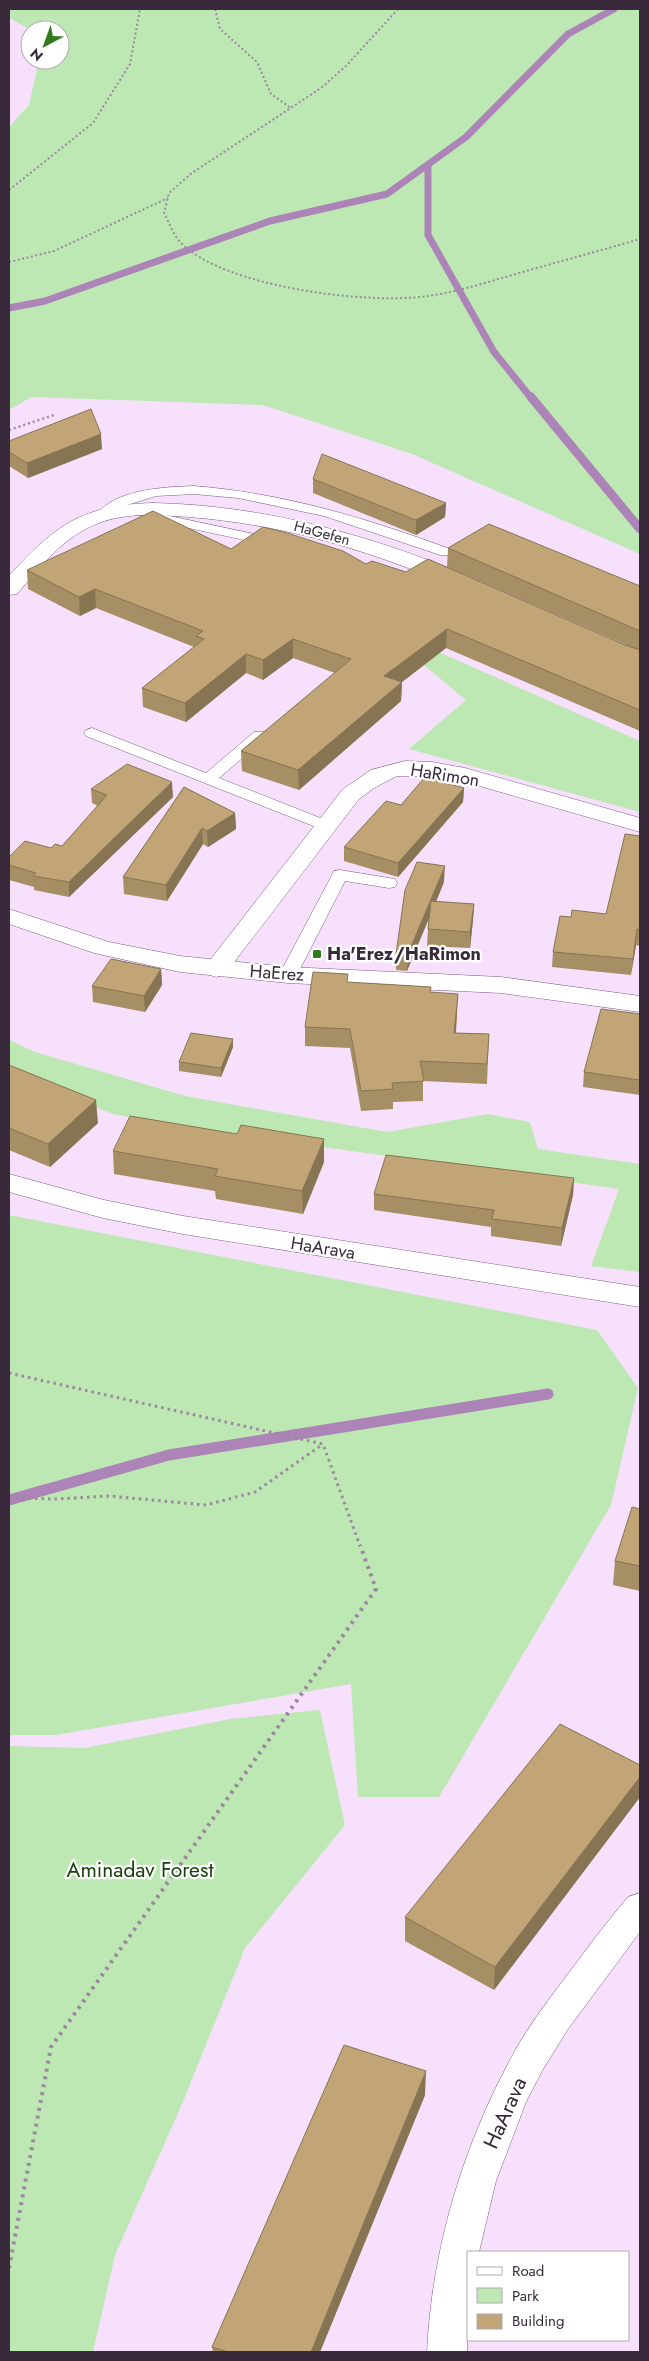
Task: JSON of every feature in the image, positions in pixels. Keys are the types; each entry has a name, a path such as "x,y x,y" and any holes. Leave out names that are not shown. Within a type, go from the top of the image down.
{"street":[{"name":"HaGefen","path":"9,589 57,537 82,522 127,510 204,511 245,515 287,523 385,550 467,585"},
{"name":"HaRimon","path":"216,969 351,794 362,784 393,768 412,768 465,774 640,825"},
{"name":"HaErez","path":"9,916 109,949 158,961 216,969 288,975 484,984 640,1004"},
{"name":"HaArava","path":"9,1183 104,1209 182,1225 640,1297"},
{"name":"HaArava","path":"447,2352 454,2285 467,2219 481,2170 502,2115 550,2024 622,1927 640,1907"}],"lane":[{"path":"103,515 123,502 147,494 177,491 211,491 277,501 327,512 376,527 445,552"},
{"path":"127,510 291,546"},
{"path":"208,779 268,729"},
{"path":"92,733 327,826"},
{"path":"288,975 340,875 389,883"}],"path":[{"path":"9,190 93,123 130,64 140,9"},
{"path":"215,9 220,29 257,62 270,94 291,108"},
{"path":"398,9 347,65 321,88 192,174 170,193 164,213 182,243 209,263 242,276 322,292 384,299 413,298 462,290 640,239"},
{"path":"9,262 54,250 168,198"},
{"path":"9,430 54,415"},
{"path":"9,1373 323,1444"},
{"path":"9,1498 55,1499 109,1496 206,1506 254,1492 323,1444"},
{"path":"9,2268 51,2047 376,1589 323,1444"}],"green space":[{"path":"9,9 640,9 640,554 412,454 263,405 31,397 9,410 9,127 29,105 37,70 70,70 70,20 20,20 20,24 9,18"},
{"path":"332,605 640,741 640,812 409,749 466,700 412,655"},
{"path":"9,1040 35,1052 185,1096 387,1132 488,1114 530,1122 538,1149 640,1164 640,1272 591,1266 619,1189 167,1125 113,1114 9,1072"},
{"path":"9,1215 597,1330 638,1388 611,1505 439,1797 358,1797 351,1684 56,1735 9,1735"},
{"name":"Aminadav Forest","path":"320,1710 345,1825 245,1948 182,2104 115,2255 93,2352 9,2352 9,1746 84,1748 230,1719"}],"building":[{"path":"91,409 101,434 27,463 9,452 9,441"},
{"path":"322,454 446,503 416,520 413,519 313,479"},
{"path":"153,511 231,549 263,527 343,551 366,564 372,561 406,572 428,559 640,650 640,710 447,629 384,676 402,682 298,770 241,751 351,659 293,639 263,660 246,654 185,703 142,688 204,639 196,636 203,631 95,589 79,597 27,570"},
{"path":"489,524 640,586 640,631 448,548"},
{"path":"127,764 172,782 69,882 33,876 36,873 9,865 9,857 25,841 51,848 55,844 62,846 107,795 91,789"},
{"path":"425,777 464,788 398,863 344,847 386,801 401,805"},
{"path":"184,787 235,813 207,831 202,828 166,885 123,877"},
{"path":"625,834 640,836 640,930 637,929 633,959 553,952 560,916 571,917 572,910 606,914"},
{"path":"417,862 445,866 408,954 396,954 405,890"},
{"path":"431,901 474,904 470,932 428,929"},
{"path":"111,959 161,969 144,996 92,986"},
{"path":"313,972 348,974 347,982 431,987 430,992 458,994 454,1033 489,1034 487,1064 420,1061 424,1081 392,1083 393,1089 361,1091 350,1029 305,1027"},
{"path":"601,1009 640,1014 640,1080 584,1072"},
{"path":"191,1033 233,1039 221,1068 179,1062"},
{"path":"9,1065 96,1100 48,1144 9,1128"},
{"path":"130,1116 237,1134 241,1125 324,1139 302,1191 215,1176 218,1169 113,1151"},
{"path":"386,1155 574,1178 562,1228 492,1219 494,1210 374,1194"},
{"path":"632,1507 640,1509 640,1566 615,1561"},
{"path":"560,1724 640,1765 640,1777 495,1967 405,1917"},
{"path":"344,2045 426,2071 311,2352 228,2352 212,2347"}],"waterway":[{"path":"9,308 45,301 270,221 387,194 466,137 568,34 614,9"},
{"path":"428,165 428,235 494,352 532,399"},
{"path":"531,397 640,529"},
{"path":"9,1500 169,1455 548,1394"}],"place":[{"name":"Ha'Erez/HaRimon","path":"317,954"}]}
